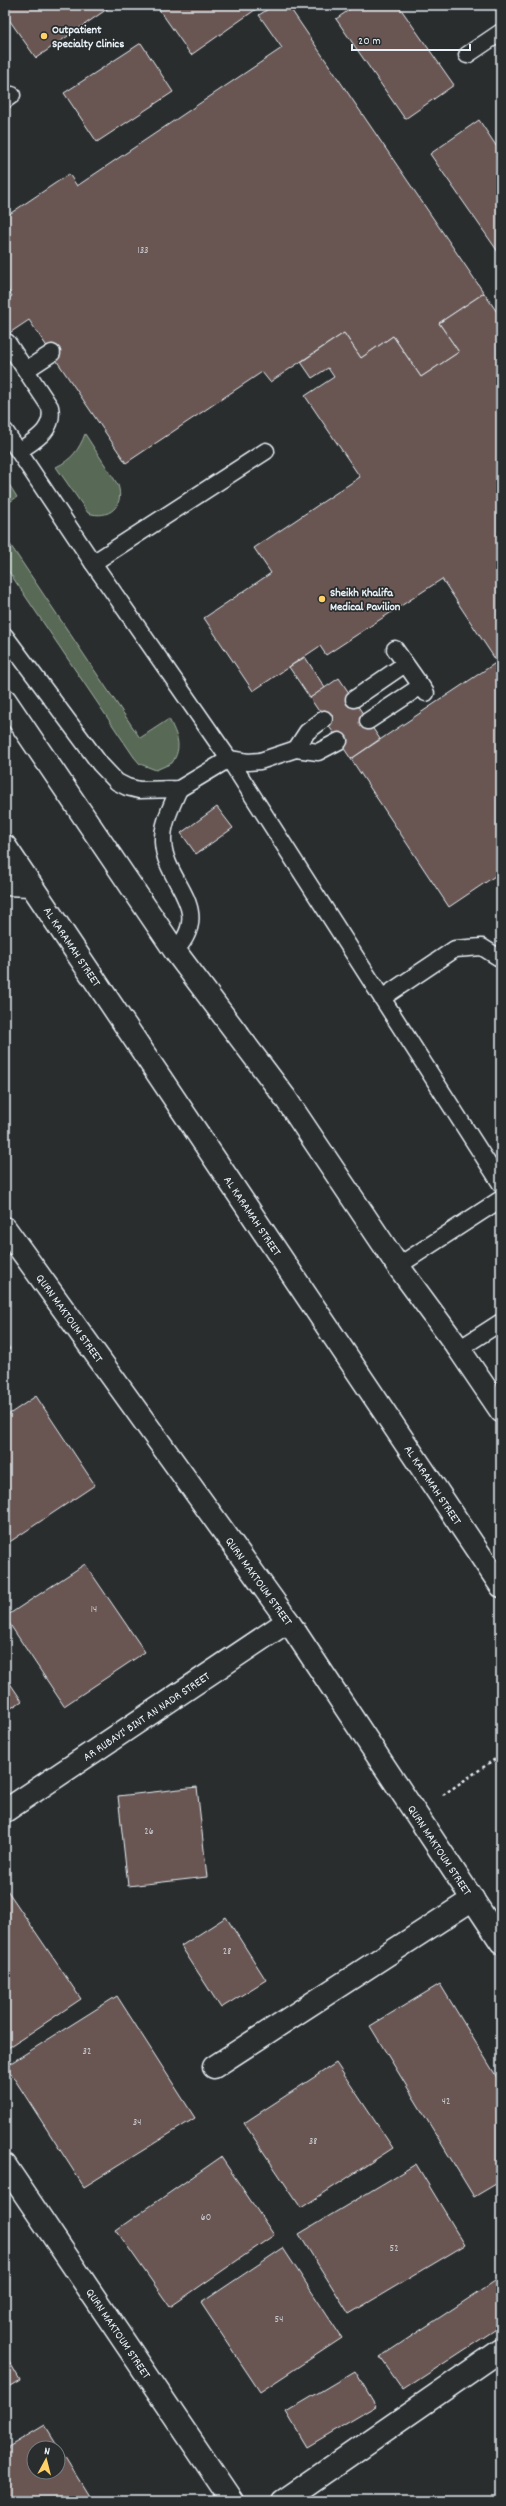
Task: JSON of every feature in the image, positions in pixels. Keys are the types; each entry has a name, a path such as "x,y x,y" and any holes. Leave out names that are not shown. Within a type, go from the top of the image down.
{"street":[{"path":"5,700 175,951 284,1096 398,1266 459,1349 501,1411"},
{"name":"AL KARAMAH STREET","path":"5,846 501,1586"},
{"path":"5,884 31,885"},
{"name":"QURN MAKTOUM STREET","path":"5,1228 288,1621 501,1942"},
{"name":"AR RUBAYI' BINT AN NADR STREET","path":"5,1811 288,1621"},
{"path":"214,2067 473,1899"},
{"name":"QURN MAKTOUM STREET","path":"5,2165 232,2501"},
{"path":"283,2501 501,2350"}],"lane":[{"path":"467,55 501,32"},
{"path":"7,342 50,407 52,414 47,428 19,451"},
{"path":"26,370 52,353"},
{"path":"5,431 92,563 229,759 501,1184"},
{"path":"92,563 266,451"},
{"path":"5,636 100,764 117,782 139,790 179,789 229,759 248,762 260,761 296,749 318,752 339,741"},
{"path":"368,721 424,690 395,649"},
{"path":"354,699 405,664"},
{"path":"296,749 307,732 324,719"},
{"path":"175,951 189,932 191,919 190,907 165,854 163,841 164,829 179,789"},
{"path":"382,998 455,948 482,947 501,959"},
{"path":"398,1266 501,1199"},
{"path":"459,1349 501,1322"}],"path":[{"path":"416,1813 501,1755"}],"green space":[{"path":"85,434 118,485 120,493 114,510 103,515 88,513 56,467 74,454"},
{"path":"5,478 17,497 5,505"},
{"path":"5,537 140,738 169,719 178,741 177,752 172,763 156,770 140,764 134,757 5,566"}],"building":[{"name":"Outpatient Specialty Clinics","path":"5,5 113,5 36,58 5,14"},
{"name":"Outpatient Specialty Clinics","path":"156,5 262,5 191,55"},
{"path":"274,5 288,5 484,293 439,323 459,352 421,377 393,336 361,358 344,333 270,382 262,372 126,463 29,320 5,336 5,301 12,296 5,285 5,217 69,174 77,186 282,48 259,15"},
{"path":"356,5 398,5 454,85 405,119 336,19"},
{"path":"141,43 173,92 97,142 64,93"},
{"path":"479,120 501,153 501,256 430,154"},
{"name":"Sheikh Khalifa Medical Pavilion","path":"484,293 501,318 501,872 449,907 351,759 497,662 442,579 326,655 320,646 253,691 204,618 271,573 254,548 360,477 305,396 334,377 328,368 312,378 301,362 344,333 361,358 393,336 421,377 459,352 439,323"},
{"path":"305,657 325,688 310,698 289,667"},
{"path":"339,678 380,739 351,759 310,698"},
{"path":"217,807 233,828 196,854 181,833"},
{"path":"5,1341 10,1349 5,1352"},
{"path":"36,1396 95,1485 5,1545 5,1417"},
{"path":"85,1564 145,1652 64,1706 5,1617"},
{"path":"5,1676 22,1701 5,1712"},
{"path":"197,1787 207,1877 128,1886 118,1796"},
{"path":"5,1887 81,1999 5,2050"},
{"path":"226,1917 266,1980 221,2008 181,1946"},
{"path":"440,1984 501,2084 501,2181 474,2197 370,2026"},
{"path":"117,1996 195,2118 84,2187 6,2066"},
{"path":"336,2063 393,2148 301,2208 244,2123"},
{"path":"221,2157 274,2235 170,2307 116,2230"},
{"path":"416,2164 465,2245 349,2314 299,2234"},
{"path":"283,2248 342,2338 260,2392 201,2303"},
{"path":"501,2277 501,2326 403,2390 380,2357"},
{"path":"5,2354 20,2380 5,2389"},
{"path":"355,2371 376,2406 307,2447 286,2412"},
{"path":"45,2425 54,2440 26,2440 26,2480 66,2480 66,2459 92,2501 5,2501 5,2449"}],"place":[{"name":"Outpatient Specialty Clinics","path":"44,36"},
{"name":"Sheikh Khalifa Medical Pavilion","path":"322,599"}]}
